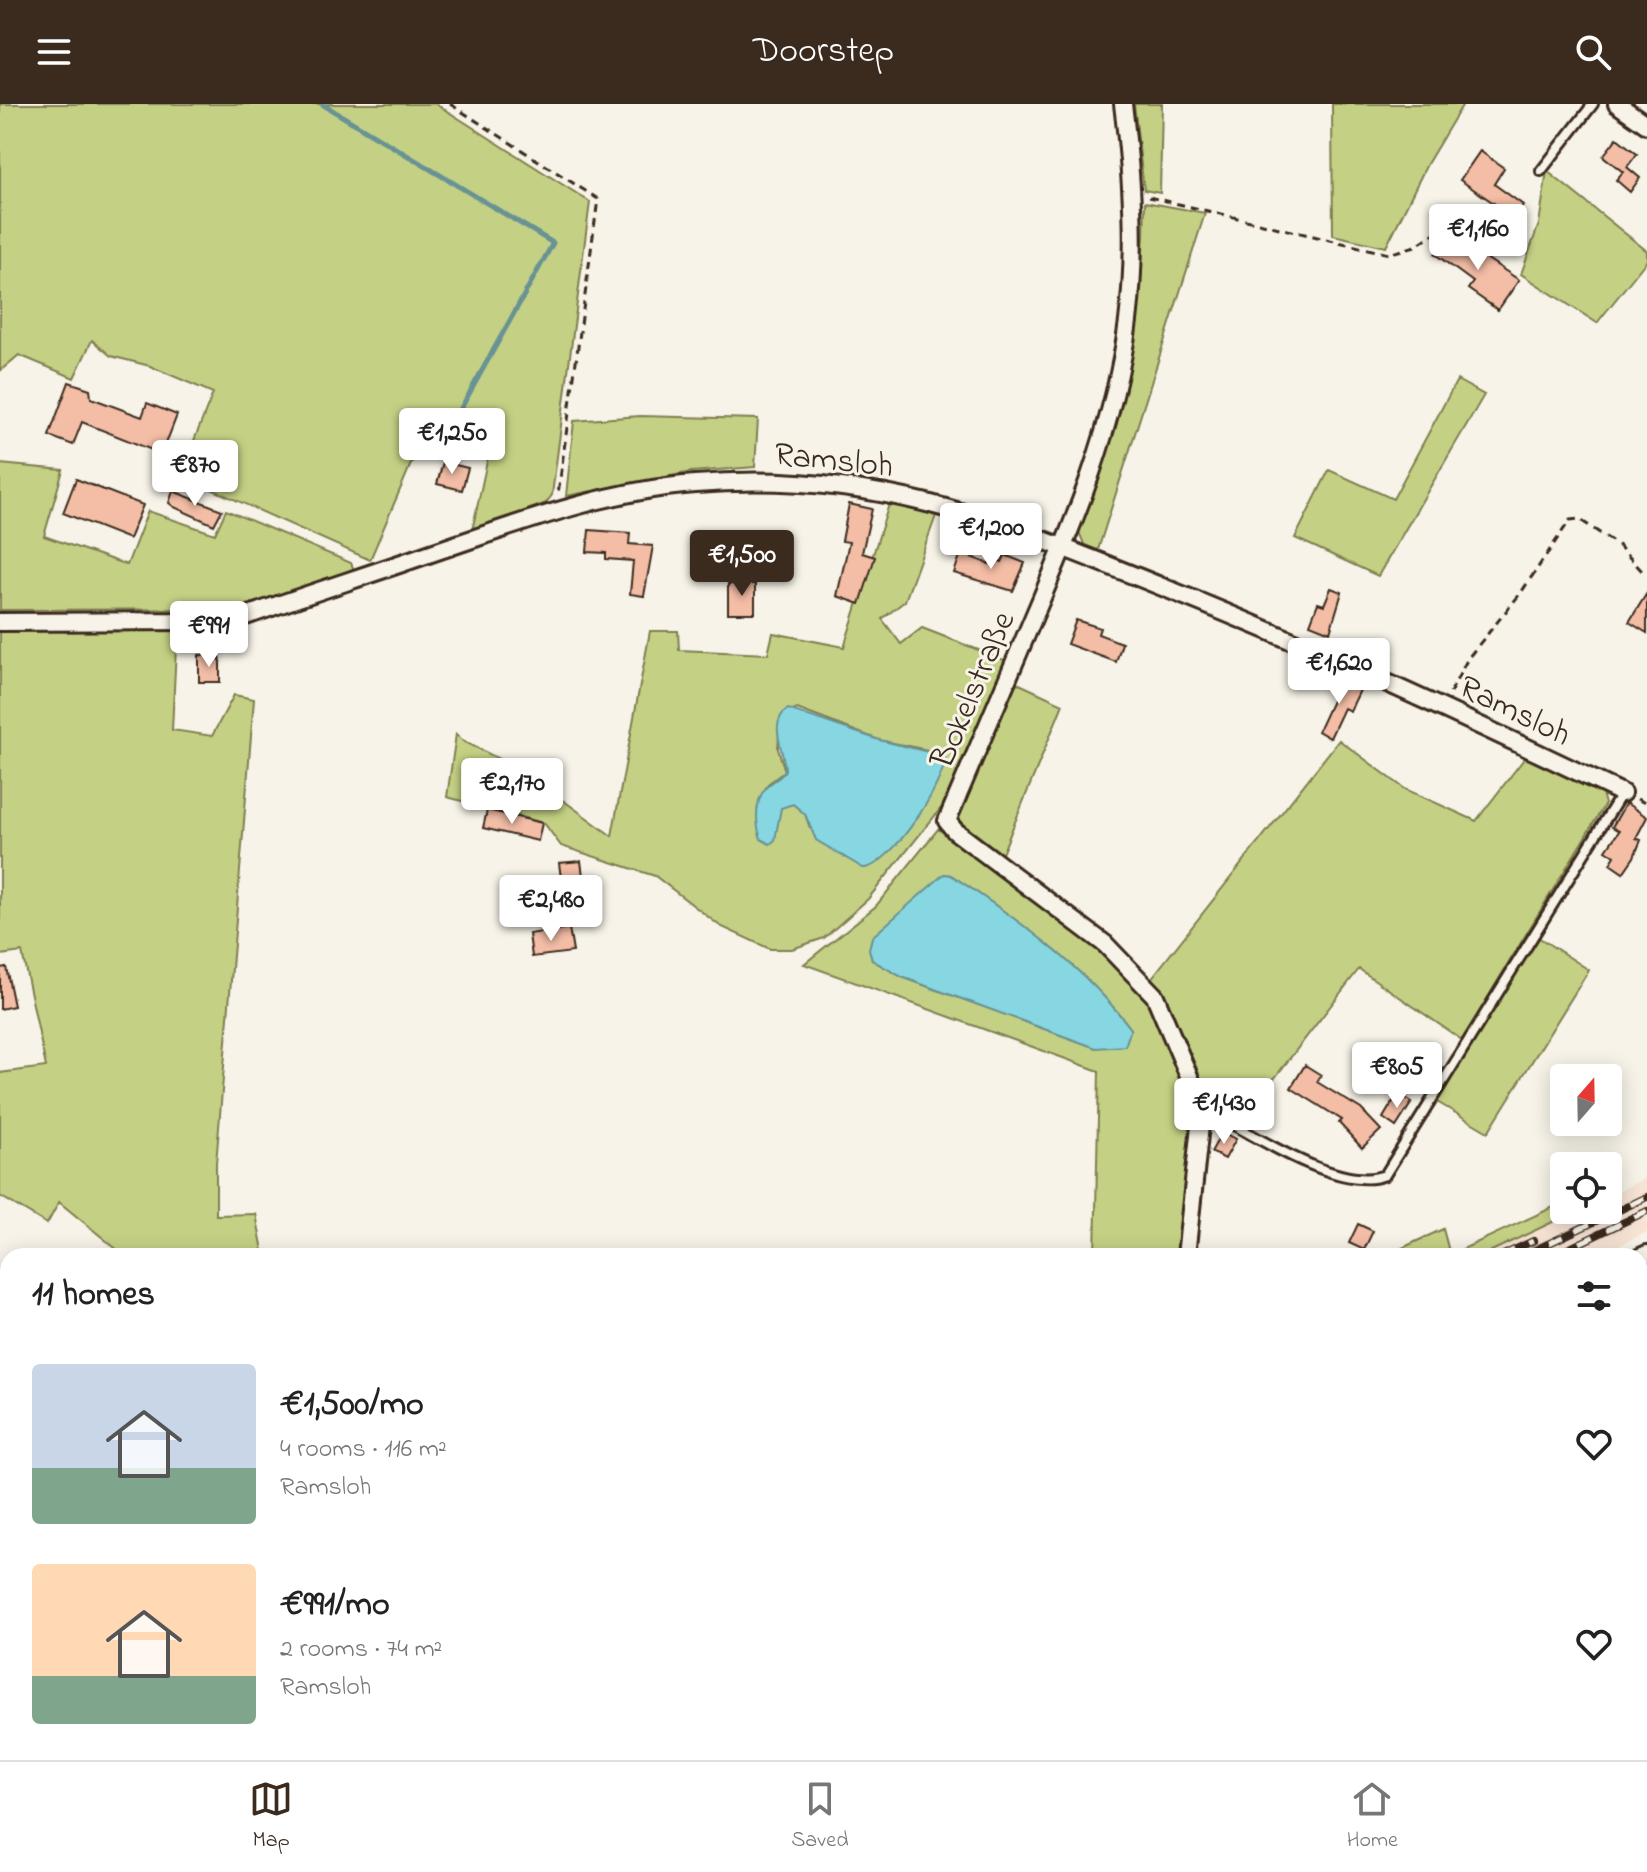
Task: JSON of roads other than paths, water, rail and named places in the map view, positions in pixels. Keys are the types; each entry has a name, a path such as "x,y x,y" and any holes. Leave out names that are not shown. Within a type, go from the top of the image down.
{"street":[{"name":"Bokelstraße","path":"1123,104 1133,196 1131,284 1123,353 1101,442 1064,547 947,821 955,831 1105,944 1144,981 1155,996 1202,1107 1187,1248"},
{"path":"1617,104 1647,125"},
{"name":"Ramsloh","path":"0,622 194,621 246,616 556,509 629,492 756,480 829,483 914,498 1064,547 1331,655 1622,793"}],"lane":[{"path":"1541,171 1593,104"},
{"path":"1202,1107 1322,1169 1366,1180 1385,1175 1622,793"}],"water":[{"path":"788,709 879,740 945,756 937,784 927,803 900,840 874,865 863,868 816,840 805,814 793,804 781,808 775,840 770,844 761,839 757,817 759,802 765,788 785,770 778,730 782,715"},
{"path":"944,874 951,875 1024,926 1092,984 1131,1029 1125,1046 1096,1048 902,977 872,960 869,949 872,937"}],"waterway":[{"path":"322,104 553,243 445,437"}],"railway":[{"path":"1539,1248 1647,1197"},
{"path":"1570,1248 1647,1211"},
{"path":"1518,1248 1533,1241"}]}
